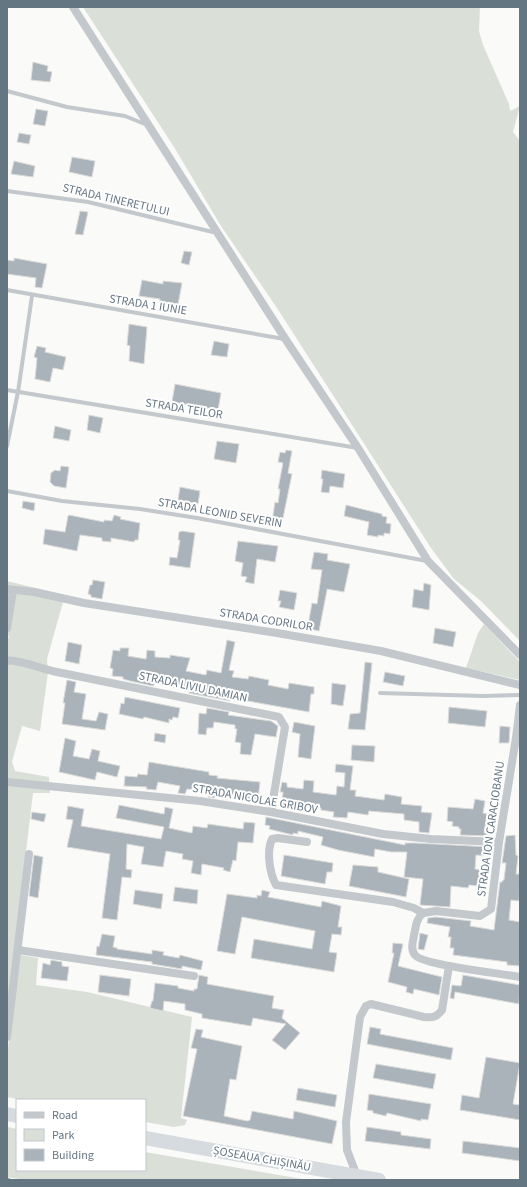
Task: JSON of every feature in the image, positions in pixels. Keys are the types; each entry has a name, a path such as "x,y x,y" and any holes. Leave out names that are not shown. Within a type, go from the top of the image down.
{"highway":[{"name":"ȘOSEAUA CHIȘINĂU","path":"146,1138 379,1180"}],"street":[{"path":"73,7 286,340 358,448 428,561 520,656"},
{"path":"7,628 10,590"},
{"name":"STRADA CODRILOR","path":"10,590 34,592 84,604 270,632 381,651 520,685"},
{"name":"STRADA LIVIU DAMIAN","path":"7,661 16,660 31,666 57,672 279,717 285,727 271,812"},
{"name":"STRADA ION CARACIOBANU","path":"307,842 278,838 272,839 269,845 272,878 276,886 393,902 414,908 423,913 436,911 480,916 487,913 493,903 499,842 520,705"},
{"name":"STRADA NICOLAE GRIBOV","path":"7,782 161,796 271,812 383,834 431,839 499,842"},
{"path":"7,1037 29,854"},
{"path":"423,913 417,920 412,947 414,954 420,959 449,966 520,976"},
{"path":"18,950 194,976"},
{"path":"357,1176 347,1150 346,1122 360,1018 366,1006 371,1004 424,1017 432,1018 438,1016 442,1010 449,966"}],"lane":[{"path":"7,91 68,107 125,116 151,127"},
{"name":"STRADA TINERETULUI","path":"7,191 88,202 219,234"},
{"name":"STRADA 1 IUNIE","path":"7,290 32,296 286,340"},
{"path":"7,446 18,392 32,296"},
{"name":"STRADA TEILOR","path":"7,390 358,448"},
{"name":"STRADA LEONID SEVERIN","path":"7,491 62,501 140,509 197,518 428,561"},
{"path":"380,693 483,696 520,695"}],"green space":[{"path":"83,7 480,7 479,31 483,45 509,104 510,111 520,106 513,132 520,141 520,641 481,601 454,579 431,548 279,311 221,226 174,147"},
{"path":"7,581 65,595 47,659 48,672 40,731 22,726 12,762 15,771 49,777 50,793 33,793 7,1010 7,642 9,636 7,635"},
{"path":"484,624 520,662 520,680 466,668 478,633"},
{"path":"21,955 38,958 36,985 87,992 192,1017 181,1118 187,1120 185,1125 174,1127 146,1122 146,1099 17,1099 7,1097 7,1055"},
{"path":"7,1127 16,1129 16,1171 146,1171 146,1152 308,1180 25,1180 7,1177"}],"building":[{"path":"33,62 48,66 47,71 52,72 50,82 31,80"},
{"path":"36,109 48,111 45,126 33,124"},
{"path":"19,133 31,135 29,144 17,142"},
{"path":"72,157 95,161 92,177 69,172"},
{"path":"14,161 35,166 33,177 11,174"},
{"path":"80,211 88,212 83,235 75,234"},
{"path":"184,251 192,252 189,265 181,263"},
{"path":"14,258 47,264 42,288 35,287 36,278 7,274 7,260 14,261"},
{"path":"142,280 163,284 163,281 182,283 178,305 169,304 168,310 159,308 160,299 139,296"},
{"path":"129,324 147,327 144,364 129,361 130,346 127,345"},
{"path":"214,341 229,344 227,357 211,355"},
{"path":"37,346 46,348 45,352 66,357 63,370 53,368 50,382 35,379 37,358 34,357"},
{"path":"175,384 221,393 218,410 172,402"},
{"path":"89,415 103,418 100,433 87,430"},
{"path":"55,426 71,430 69,441 53,438"},
{"path":"217,441 239,444 236,463 214,459"},
{"path":"286,450 292,451 288,473 292,474 282,523 272,522 275,502 278,503 280,489 278,489 283,463 278,462 280,452 285,453"},
{"path":"61,466 69,467 66,488 54,486 50,482 51,473 55,470 60,471"},
{"path":"322,470 345,474 343,488 330,486 329,493 321,492 323,479 321,479"},
{"path":"180,487 200,491 198,504 178,500"},
{"path":"23,501 35,503 34,511 22,508"},
{"path":"346,505 382,514 382,516 387,517 386,523 391,524 390,534 384,533 384,536 378,535 378,537 367,535 369,522 344,516"},
{"path":"69,515 104,522 104,520 112,521 114,515 121,517 120,519 140,523 138,540 135,540 134,542 111,538 111,542 102,541 102,538 80,535 77,551 43,544 45,529 65,532"},
{"path":"179,532 195,533 190,568 169,565 170,557 177,558 180,540 178,540"},
{"path":"238,541 278,546 275,562 257,559 254,584 245,582 247,577 241,576 243,563 235,561"},
{"path":"314,552 328,554 327,560 350,564 344,592 327,589 319,631 310,629 311,625 308,625 312,603 317,604 322,570 311,569"},
{"path":"93,580 105,582 102,599 91,597 91,595 88,594"},
{"path":"424,583 431,585 429,610 412,607 414,589 423,591"},
{"path":"280,590 297,593 294,610 279,607 281,601 278,601"},
{"path":"435,628 456,632 453,647 433,643"},
{"path":"227,640 235,642 229,670 234,671 232,677 248,679 249,676 269,680 268,685 288,689 289,683 314,687 314,694 311,694 309,712 231,698 230,701 189,693 190,691 155,683 153,686 123,679 123,677 112,676 113,669 110,668 113,650 120,651 120,648 129,648 128,656 146,659 147,650 155,651 155,657 170,658 170,655 190,658 186,671 206,675 207,670 221,673"},
{"path":"68,642 82,645 79,664 65,661"},
{"path":"365,662 372,663 365,730 348,729 350,714 360,713"},
{"path":"385,672 405,676 403,686 383,682"},
{"path":"67,680 76,682 74,692 86,694 82,719 96,721 99,712 108,714 105,730 62,724 65,703 63,703"},
{"path":"332,683 346,685 343,706 331,704"},
{"path":"125,697 180,708 178,718 173,717 172,720 169,719 169,723 144,717 143,719 119,714 121,703 124,704"},
{"path":"449,707 487,711 485,727 448,723"},
{"path":"207,708 229,712 228,715 271,721 278,726 276,737 255,734 251,755 240,754 241,743 235,742 237,729 235,729 235,725 214,722 213,728 207,728 206,735 198,734 199,713 206,714"},
{"path":"294,722 315,726 311,759 298,757 300,734 292,732"},
{"path":"500,726 510,727 509,743 499,743"},
{"path":"155,733 166,735 165,743 154,741"},
{"path":"65,738 76,741 73,756 89,759 92,749 100,751 98,761 120,766 117,777 97,772 95,780 59,772"},
{"path":"352,745 375,746 374,762 351,760"},
{"path":"149,762 209,772 209,775 218,776 217,778 260,782 258,800 246,799 246,796 215,793 215,798 208,797 209,791 187,789 185,794 178,793 180,786 158,782 156,790 146,789 147,787 124,786 125,776 137,777 138,774 147,775"},
{"path":"336,764 353,766 350,790 356,790 355,796 384,800 385,794 402,797 401,804 422,806 421,812 432,813 429,833 419,832 419,822 404,820 404,814 369,811 368,815 348,812 347,818 333,817 334,812 321,810 321,808 313,805 291,803 291,805 282,804 283,792 280,792 282,782 287,783 287,787 303,789 304,780 314,781 313,792 336,795 337,786 344,787 345,773 335,772"},
{"path":"475,799 485,801 483,813 487,814 484,833 490,833 490,836 460,835 461,829 459,829 459,827 452,826 453,822 447,821 448,807 473,809"},
{"path":"119,805 164,814 165,807 173,809 169,828 192,833 193,826 207,828 208,824 243,829 244,822 255,823 253,843 238,842 236,861 233,860 230,872 223,870 224,868 202,864 201,875 191,873 193,861 182,859 183,854 166,851 163,867 141,864 144,847 127,844 126,869 132,870 131,878 122,877 117,920 102,918 110,854 67,847 73,820 66,819 68,806 84,809 81,826 161,839 164,827 116,818"},
{"path":"32,812 46,814 44,822 31,819"},
{"path":"266,817 405,845 405,843 415,843 491,847 493,848 492,856 476,855 475,869 480,870 479,886 469,885 468,888 451,886 450,907 420,905 423,879 404,877 407,852 391,852 375,849 374,857 338,850 321,845 323,837 298,831 298,834 293,833 293,835 269,829 270,826 265,825"},
{"path":"515,835 516,855 518,856 516,874 520,874 520,888 519,901 511,900 509,920 520,922 520,966 507,965 507,962 453,955 454,948 450,948 451,937 448,937 450,927 427,923 428,918 436,917 471,921 470,926 494,930 500,882 504,880 506,863 502,863 506,836"},
{"path":"34,855 43,857 38,898 29,896"},
{"path":"284,855 333,863 332,872 327,872 325,884 281,876"},
{"path":"353,865 378,867 378,872 409,879 406,897 349,886"},
{"path":"175,887 198,890 197,904 173,901"},
{"path":"135,890 163,894 161,909 133,904"},
{"path":"262,890 270,892 268,897 321,907 322,901 341,906 338,927 342,927 341,935 332,934 329,952 337,953 334,972 251,958 254,939 312,949 315,931 242,917 235,954 217,951 227,894 257,898 257,895 261,896"},
{"path":"420,933 428,935 424,950 418,949"},
{"path":"102,934 115,936 113,947 117,949 152,954 152,950 164,952 163,955 179,958 180,955 203,961 201,970 182,966 182,969 152,964 152,962 96,955 97,946 99,947"},
{"path":"393,943 403,944 398,966 442,977 439,995 414,989 413,994 406,992 407,987 388,982 394,953 392,953"},
{"path":"51,960 62,962 62,966 69,967 67,981 41,978 43,963 50,965"},
{"path":"100,975 131,979 129,996 98,992"},
{"path":"199,975 208,977 207,984 274,996 272,1008 284,1010 282,1018 300,1033 285,1050 272,1040 286,1024 253,1018 251,1026 202,1018 202,1014 185,1010 185,1004 164,1001 163,1011 150,1008 153,1001 155,983 178,986 178,988 194,991 194,989 197,989"},
{"path":"463,975 520,985 519,1004 455,992 454,999 450,998 452,985 461,986"},
{"path":"370,1027 381,1029 380,1034 453,1048 451,1060 367,1044"},
{"path":"196,1029 203,1030 201,1037 242,1046 236,1080 230,1079 224,1116 247,1121 250,1120 252,1111 293,1119 294,1111 337,1121 332,1144 183,1116 197,1049 191,1048"},
{"path":"486,1057 520,1063 513,1104 520,1105 520,1120 460,1110 462,1095 479,1098"},
{"path":"376,1064 436,1074 433,1089 373,1078"},
{"path":"298,1088 337,1095 335,1107 296,1100"},
{"path":"369,1094 431,1104 428,1120 421,1119 421,1121 387,1113 386,1116 373,1113 373,1111 367,1110"},
{"path":"367,1127 401,1132 401,1135 431,1139 430,1149 365,1141"},
{"path":"463,1141 520,1148 520,1161 462,1153"}]}
